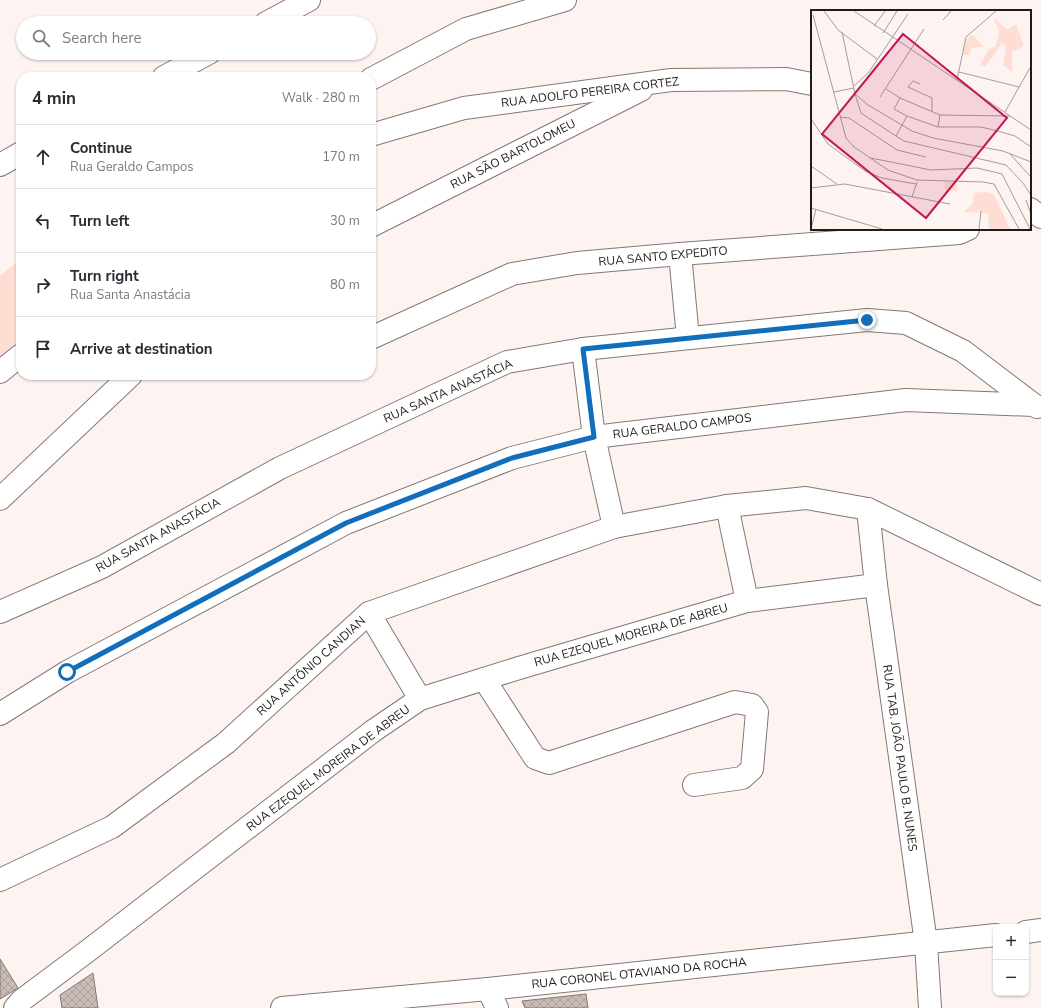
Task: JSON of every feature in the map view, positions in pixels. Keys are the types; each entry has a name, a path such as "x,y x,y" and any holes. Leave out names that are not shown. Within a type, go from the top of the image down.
{"street":[{"path":"279,16 309,0"},
{"path":"376,76 466,29 565,0"},
{"path":"190,71 202,60"},
{"name":"RUA ADOLFO PEREIRA CORTEZ","path":"376,134 464,108 671,80 786,79 811,84"},
{"name":"RUA SÃO BARTOLOMEU","path":"376,223 656,82"},
{"path":"0,165 16,156"},
{"path":"1031,210 1041,217"},
{"name":"RUA SANTO EXPEDITO","path":"376,336 512,274 577,263 959,233 966,230"},
{"path":"680,254 688,338"},
{"name":"RUA SANTA ANASTÁCIA","path":"0,612 102,567 280,468 507,362 583,349 867,320 906,323 963,351 1038,408"},
{"path":"583,349 594,437 614,527"},
{"path":"0,372 16,359"},
{"path":"0,499 126,380"},
{"name":"RUA GERALDO CAMPOS","path":"0,714 67,672 346,523 512,458 594,437 906,400 1038,408"},
{"name":"RUA ANTÔNIO CANDIAN","path":"0,880 112,827 226,743 369,612 614,527 727,506 806,498 868,509 1041,594"},
{"path":"727,506 747,601"},
{"name":"RUA TAB. JOÃO PAULO B. NUNES","path":"868,509 876,585 926,943 930,1008"},
{"name":"RUA EZEQUEL MOREIRA DE ABREU","path":"15,1008 22,1000 373,731 420,699 747,601 876,585"},
{"path":"369,612 420,699"},
{"path":"484,679 535,758 549,762 735,702 752,705 757,712 752,769 742,778 694,785"},
{"path":"1029,932 1041,930"},
{"name":"RUA CORONEL OTAVIANO DA ROCHA","path":"282,1008 493,999 993,935"}],"shaded area":[{"path":"16,263 16,347 0,360 0,276"}],"building":[{"path":"0,959 18,988 0,999"},
{"path":"93,973 98,1008 62,1008 60,995"},
{"path":"586,994 588,1008 525,1008 522,1001"}],"route":[{"path":"67,672 346,523 512,458 594,437 583,349 867,320"}]}
